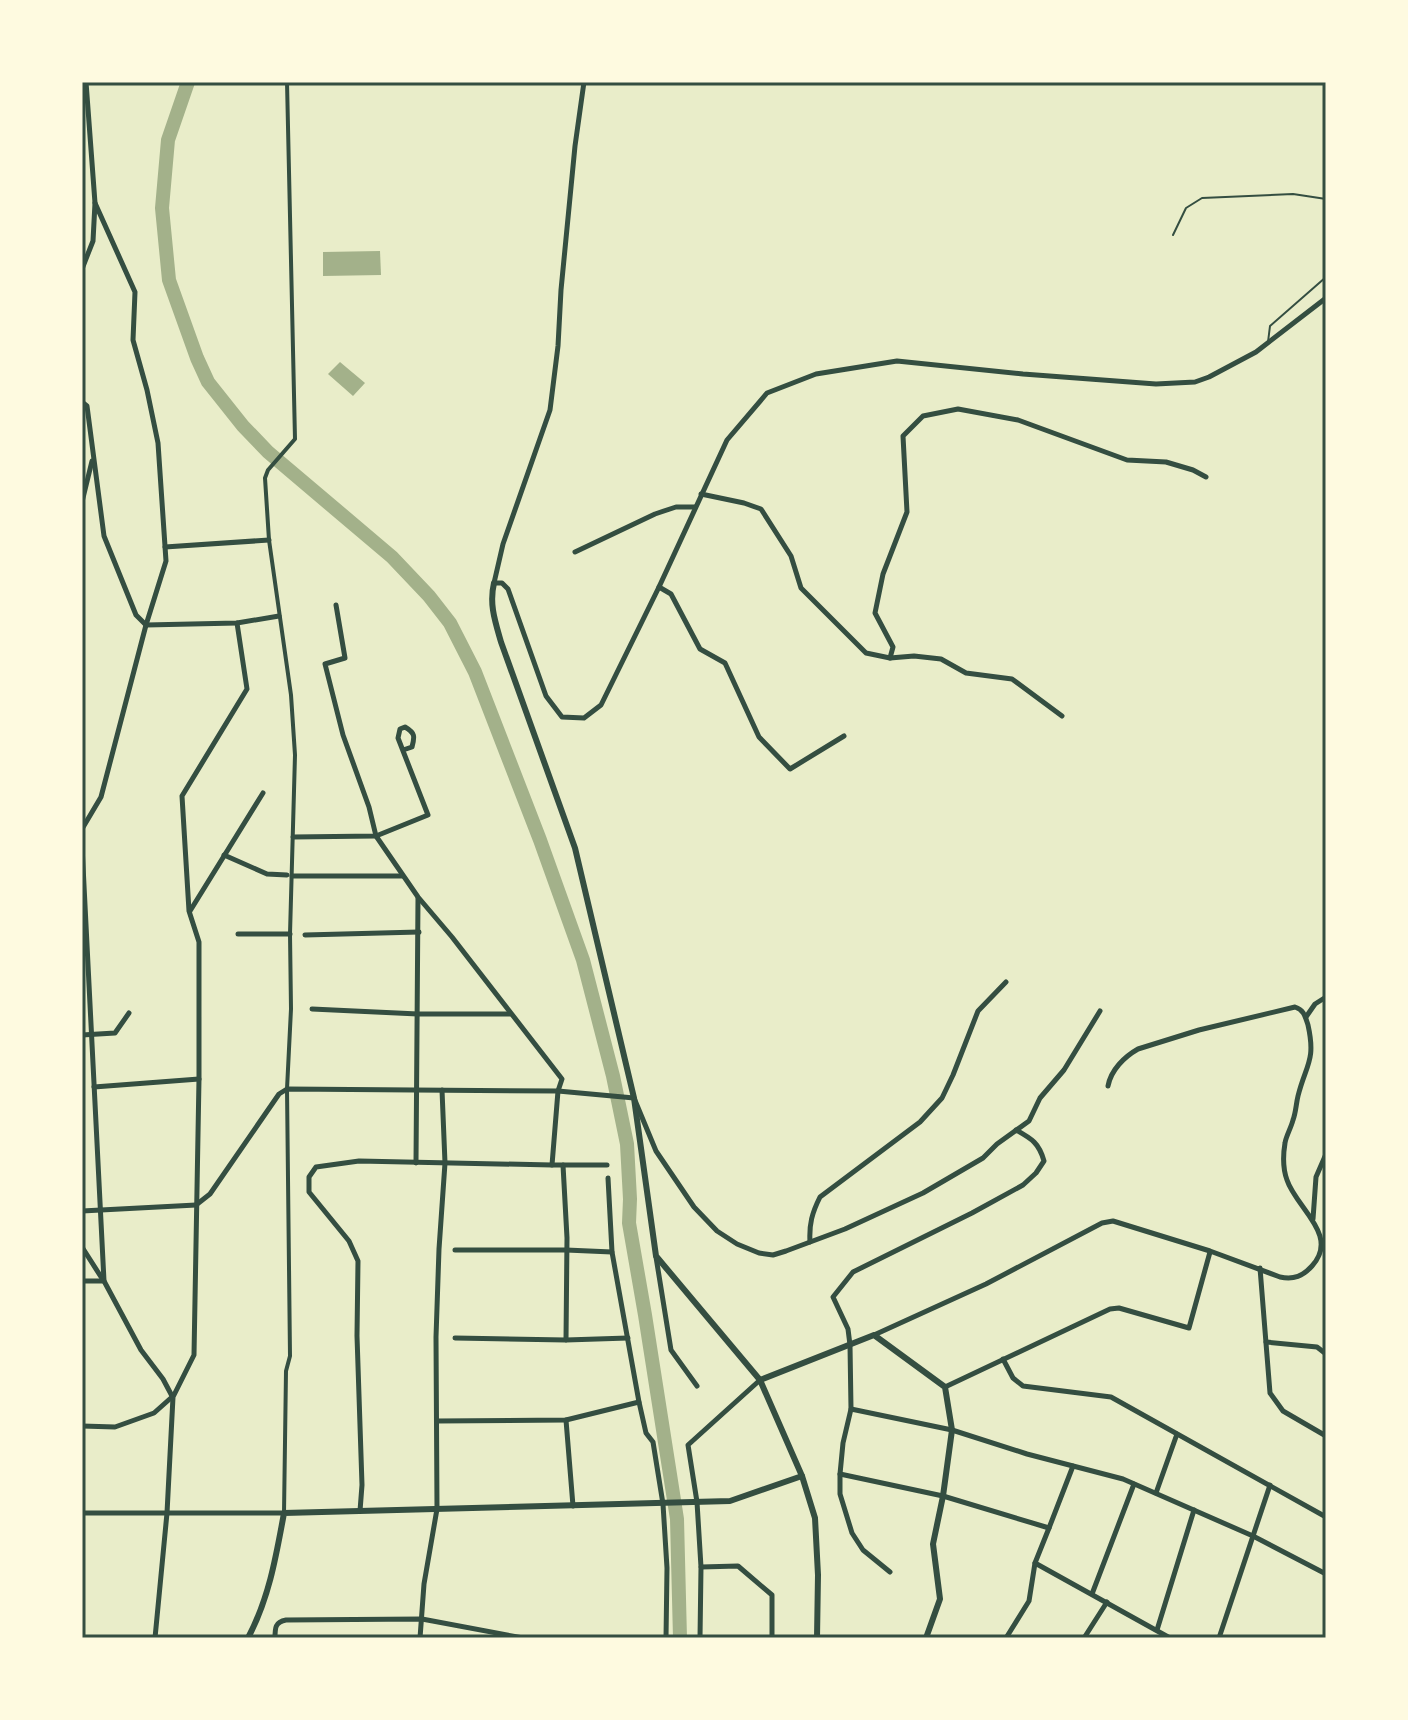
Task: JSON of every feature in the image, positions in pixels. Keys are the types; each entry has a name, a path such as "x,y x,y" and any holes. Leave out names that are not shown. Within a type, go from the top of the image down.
{"street":[{"path":"82,269 93,241 95,203 86,82"},
{"path":"248,1638 261,1613 275,1563 284,1513 286,1371 290,1356 287,1089 295,755 291,695 269,540 265,478 268,470 295,439 287,82"},
{"path":"584,82 550,410 503,544 491,594 491,609 575,848 630,1097 671,1350 697,1386"},
{"path":"82,829 101,797 166,561 158,443 133,340 135,292 95,203"},
{"path":"494,583 502,583 508,589 546,696 562,717 584,718 601,705 727,440 767,393 816,374 897,361 1142,383 1195,382 1268,343 1326,298"},
{"path":"82,402 87,406 104,536 136,615 146,625 237,623 279,616"},
{"path":"890,658 893,647 875,613 883,574 907,512 903,436 923,416 958,409 1018,420 1127,460 1166,462 1206,477"},
{"path":"82,502 94,456"},
{"path":"701,494 761,509 791,556 801,588 866,653 890,658 914,656 941,659 966,673 1012,679 1062,716"},
{"path":"575,552 655,514 676,507 695,507"},
{"path":"165,547 269,540"},
{"path":"659,587 671,594 700,649 725,663 759,737 790,769 844,736"},
{"path":"336,605 345,658 325,664 343,735 376,836 418,897 562,1079 558,1091 552,1165"},
{"path":"82,1426 115,1427 154,1413 173,1397 194,1355 199,942 189,911 182,796 247,689 237,623"},
{"path":"293,837 376,836 428,815 403,750"},
{"path":"189,911 263,793"},
{"path":"82,846 104,1281"},
{"path":"224,855 267,874 403,876"},
{"path":"416,1163 418,897"},
{"path":"305,935 419,932"},
{"path":"238,934 290,934"},
{"path":"810,1242 809,1225 820,1197 920,1122 942,1098 978,1011 1006,982"},
{"path":"1306,1017 1315,1004 1326,997"},
{"path":"700,1638 701,1567 688,1445 760,1380 874,1335 986,1284 1102,1223 1113,1221 1280,1277 1291,1279 1304,1274 1315,1263 1323,1249 1320,1237 1313,1220 1293,1192 1284,1166 1285,1142 1310,1063 1312,1045 1302,1010 1295,1007 1199,1030 1138,1049 1127,1055 1110,1076 1108,1086"},
{"path":"312,1009 511,1014"},
{"path":"630,1097 656,1151 694,1207 717,1231 737,1244 773,1255 845,1229 923,1193 983,1158 1029,1121 1040,1098 1064,1070 1100,1011"},
{"path":"82,1035 115,1033 129,1013"},
{"path":"94,1087 199,1079"},
{"path":"82,1211 196,1205 210,1194 279,1094 287,1089 558,1091 630,1097"},
{"path":"420,1638 424,1584 437,1509 436,1337 445,1163 442,1090"},
{"path":"890,1572 863,1550 852,1533 840,1494 843,1443 851,1409 850,1345 848,1329 833,1297 853,1272 1023,1185 1044,1161 1040,1148 1016,1130"},
{"path":"1313,1220 1316,1177 1326,1154"},
{"path":"360,1511 358,1261 349,1241 309,1192 309,1177 316,1167 359,1161 607,1165"},
{"path":"563,1165 566,1340"},
{"path":"608,1178 612,1252 639,1402 646,1433 653,1442 663,1504 667,1568 666,1638"},
{"path":"82,1247 141,1350 173,1397 167,1513 155,1638"},
{"path":"455,1250 612,1252"},
{"path":"945,1387 1110,1309 1119,1308 1189,1328 1210,1251"},
{"path":"656,1256 760,1380 802,1476 815,1518 817,1638"},
{"path":"1260,1268 1270,1393 1292,1418 1326,1436"},
{"path":"82,1281 104,1281"},
{"path":"874,1335 945,1387 952,1430 933,1544 940,1599 926,1638"},
{"path":"455,1338 628,1338"},
{"path":"1266,1342 1317,1347 1326,1354"},
{"path":"1003,1359 1013,1378 1023,1386 1111,1397 1326,1517"},
{"path":"437,1421 566,1420 639,1402"},
{"path":"851,1409 952,1430 1027,1454 1123,1479 1253,1536 1326,1574"},
{"path":"566,1420 573,1506"},
{"path":"1156,1493 1178,1433"},
{"path":"1006,1638 1029,1601 1035,1563 1073,1466"},
{"path":"840,1474 943,1496 1049,1528"},
{"path":"82,1513 284,1513 694,1503 730,1501 802,1476"},
{"path":"1092,1594 1134,1484"},
{"path":"1219,1638 1270,1485"},
{"path":"1157,1630 1194,1510"},
{"path":"1035,1563 1167,1637"},
{"path":"701,1567 738,1566 772,1595 772,1638"},
{"path":"1084,1638 1107,1602"},
{"path":"275,1638 279,1621 422,1619 523,1638"}],"lane":[{"path":"1173,235 1186,208 1202,198 1293,194 1326,199"},
{"path":"1268,343 1270,326 1326,277"}],"shaded area":[{"path":"380,251 381,275 323,276 323,252"},
{"path":"340,362 365,383 353,396 328,374"}],"waterway":[{"path":"188,82 168,140 162,208 169,280 197,358 208,382 243,426 268,452 392,557 450,623 475,672 583,960 627,1144 629,1223 677,1519 680,1638"}]}
